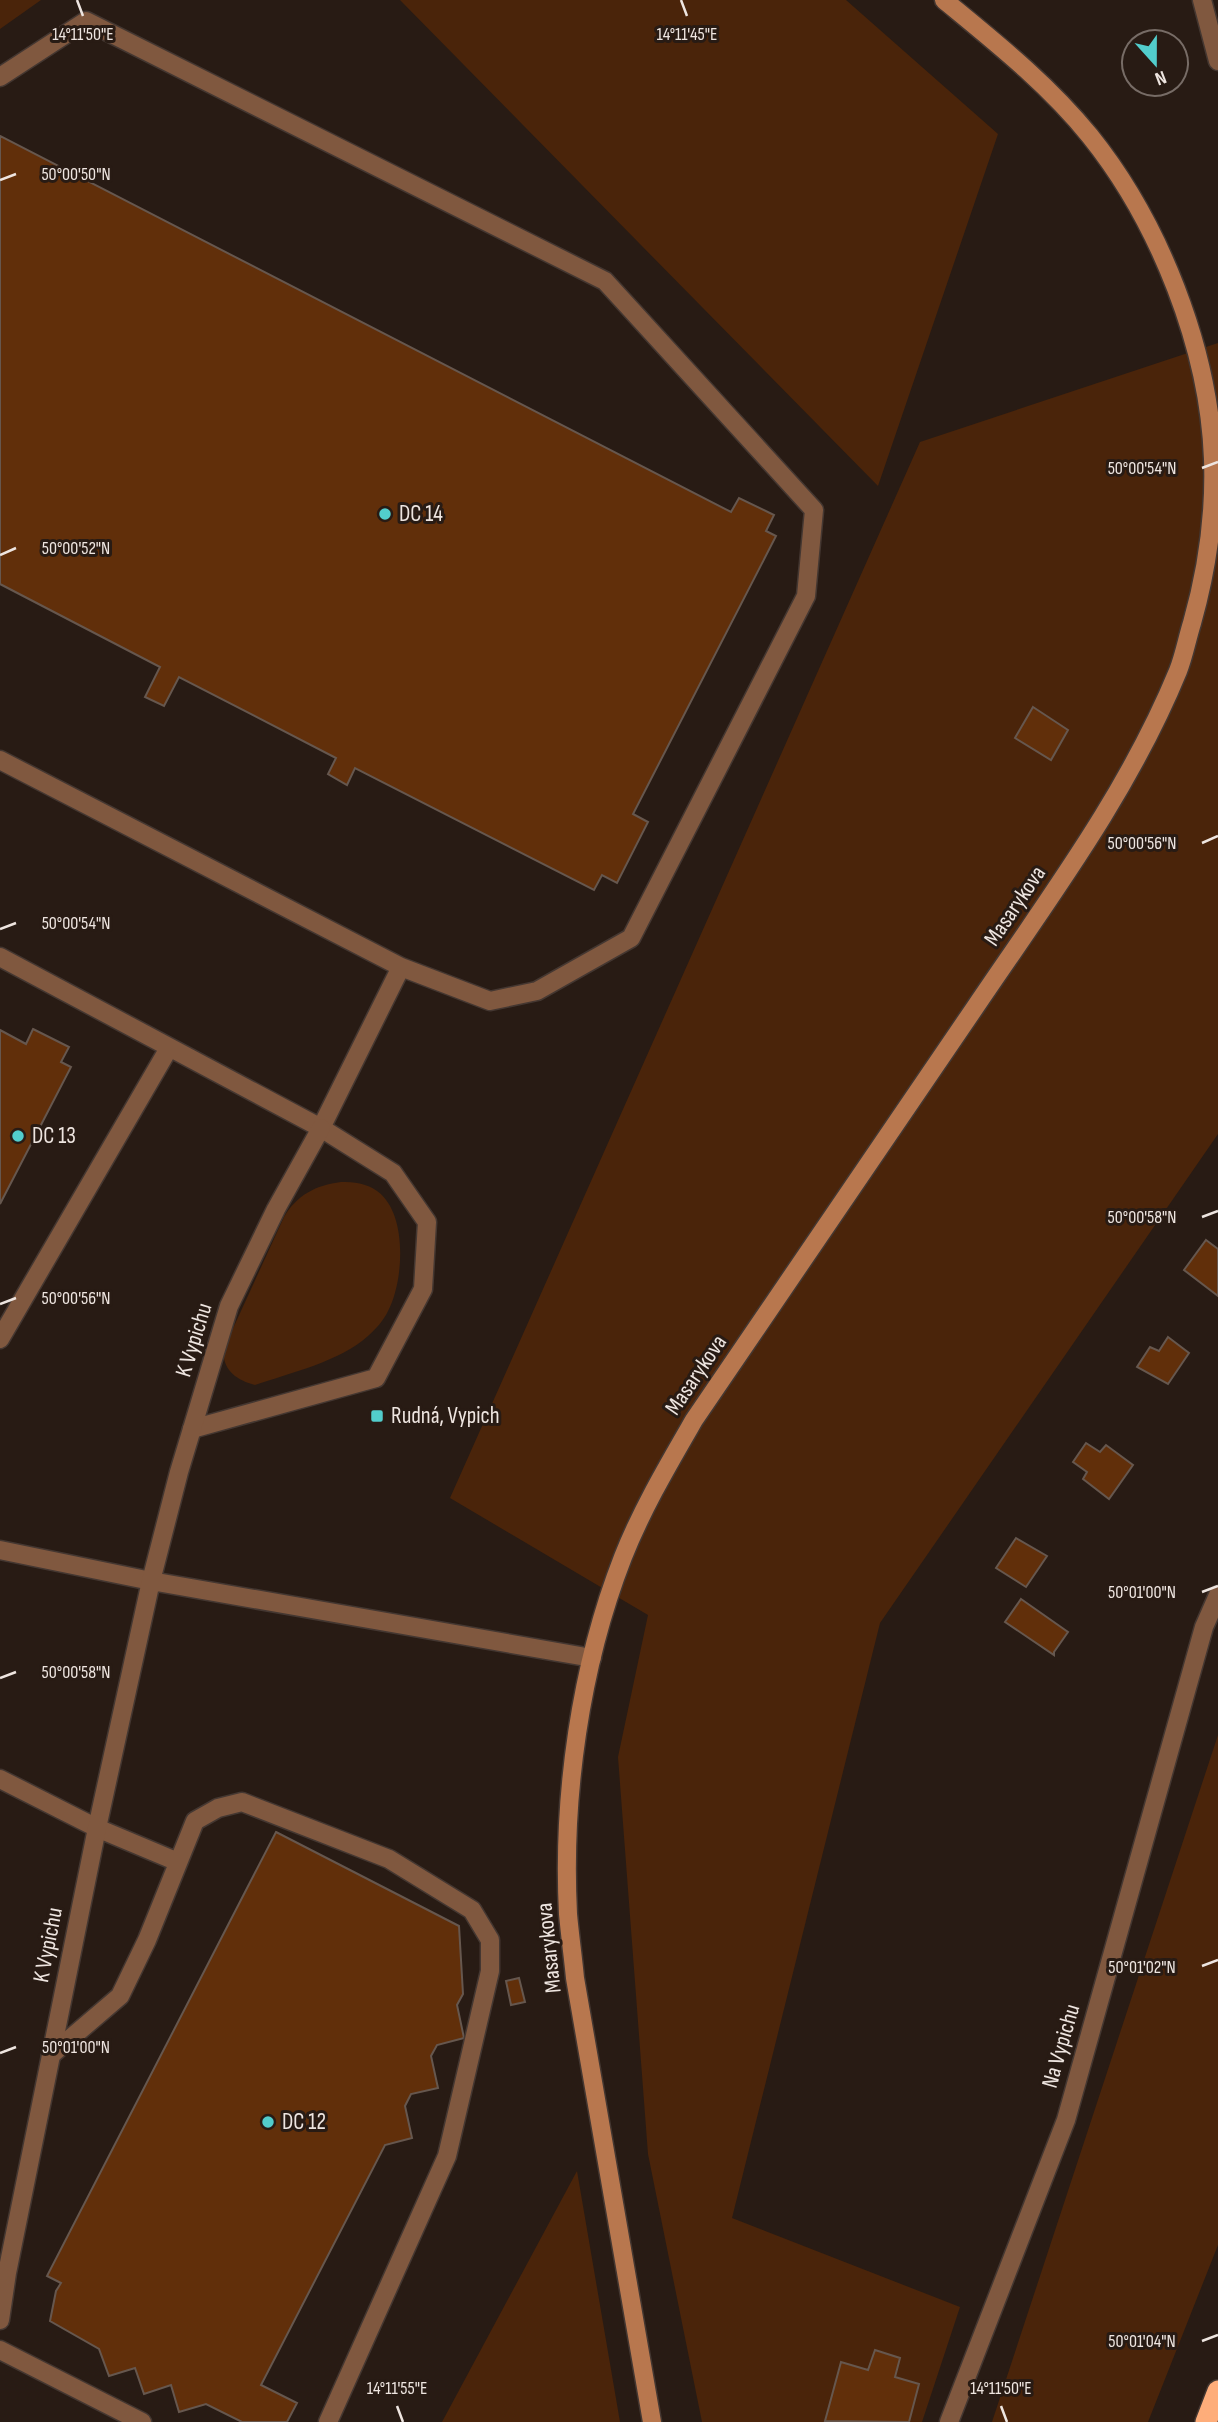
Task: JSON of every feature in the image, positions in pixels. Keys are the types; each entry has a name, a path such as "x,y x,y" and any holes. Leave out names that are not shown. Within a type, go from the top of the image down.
{"highway":[{"path":"1206,2422 1218,2391"}],"main road":[{"name":"Masarykova","path":"652,2422 575,1978 568,1915 567,1853 572,1781 592,1658 605,1606 655,1486 694,1420 1074,862 1143,749 1180,667 1200,594 1211,531 1215,457 1208,410 1197,354 1179,298 1154,238 1122,182 1090,136 1014,56 944,0"}],"street":[{"path":"1202,0 1218,61"},
{"path":"0,77 86,21 606,281 814,510 806,596 631,938 537,990 490,1001 401,967 0,760"},
{"path":"0,957 321,1128 393,1173 427,1222 423,1289 376,1378 192,1429"},
{"name":"K Vypichu","path":"0,2320 97,1828 151,1581 192,1429 229,1306 401,967"},
{"path":"0,1339 169,1048"},
{"path":"0,1550 151,1581 592,1658"},
{"name":"Na Vypichu","path":"949,2422 1066,2120 1204,1627 1218,1595"},
{"path":"0,1779 97,1828 178,1862"},
{"path":"51,2054 120,1996 147,1940 195,1821 218,1808 243,1802 389,1859 472,1910 490,1940 490,1971 447,2156 328,2422"},
{"path":"0,2350 142,2422"}],"shaded area":[{"path":"0,0 41,0 0,29"},
{"path":"400,0 846,0 998,134 878,486"},
{"path":"1218,343 1218,1134 880,1623 732,2218 960,2307 922,2422 702,2422 648,2154 618,1757 648,1615 450,1498 920,442"},
{"path":"341,1182 373,1188 387,1201 394,1215 400,1248 400,1266 388,1311 368,1336 344,1353 255,1385 236,1377 227,1368 224,1348 284,1217 308,1192"},
{"path":"1218,1735 1218,2245 1148,2422 992,2422"},
{"path":"577,2171 620,2422 442,2422"}],"building":[{"name":"DC 14","path":"0,136 731,512 739,498 774,515 766,531 776,536 633,814 648,822 617,883 602,875 594,890 355,768 347,785 328,774 336,758 179,677 164,706 145,697 160,667 0,584"},
{"path":"1033,707 1068,730 1051,760 1015,738"},
{"name":"DC 13","path":"33,1029 69,1047 61,1062 71,1067 0,1204 0,1030 26,1044"},
{"path":"1206,1240 1218,1249 1218,1296 1184,1270"},
{"path":"1168,1337 1189,1353 1168,1384 1137,1367 1150,1347 1159,1351"},
{"path":"1086,1443 1100,1452 1106,1445 1133,1465 1109,1499 1083,1479 1087,1472 1073,1462"},
{"path":"1016,1538 1047,1556 1026,1587 996,1568"},
{"path":"1021,1599 1068,1632 1054,1655 1005,1622"},
{"name":"DC 12","path":"276,1832 459,1926 463,1994 457,2005 464,2038 437,2045 431,2056 438,2088 411,2094 405,2106 412,2138 385,2145 261,2385 297,2403 287,2422 242,2422 206,2404 179,2412 171,2385 144,2394 135,2368 109,2376 99,2349 50,2321 56,2291 61,2283 47,2276"},
{"path":"519,1978 525,2002 511,2005 506,1981"},
{"path":"875,2350 900,2358 895,2377 919,2384 909,2422 825,2421 841,2362 868,2370"}],"place":[{"name":"DC 14","path":"385,514"},
{"name":"DC 13","path":"18,1136"},
{"name":"Rudná, Vypich","path":"377,1416"},
{"name":"DC 12","path":"268,2122"}]}
